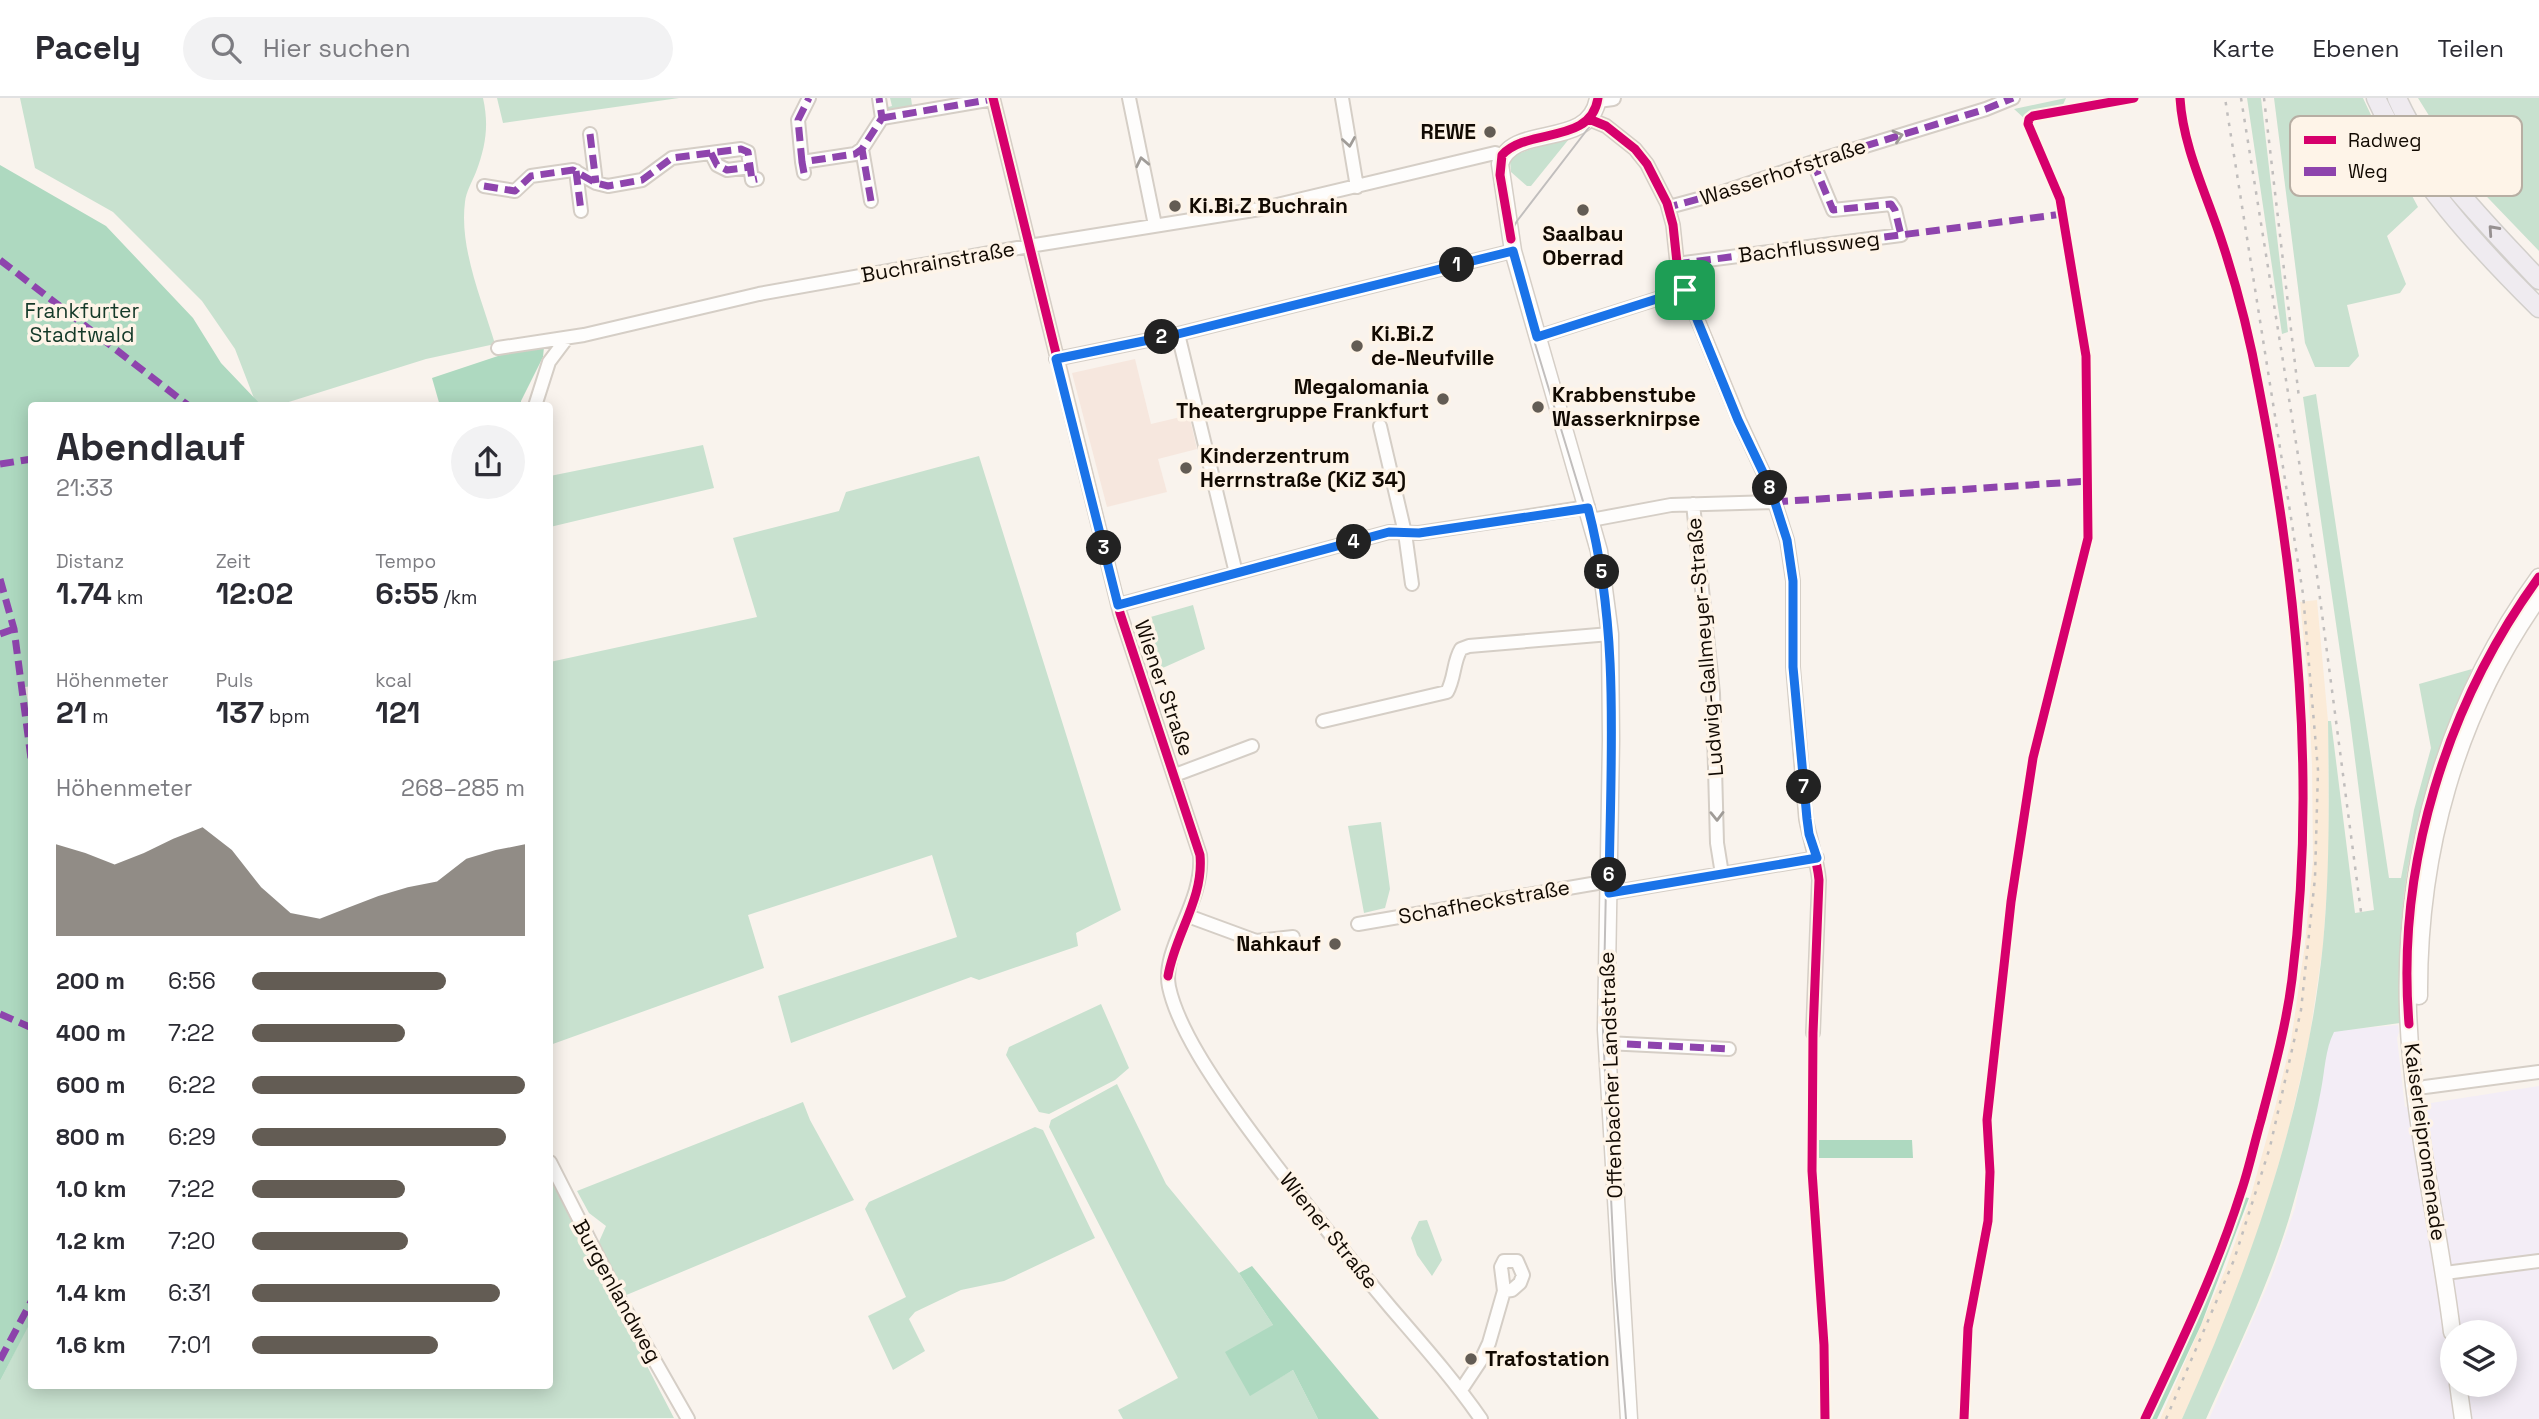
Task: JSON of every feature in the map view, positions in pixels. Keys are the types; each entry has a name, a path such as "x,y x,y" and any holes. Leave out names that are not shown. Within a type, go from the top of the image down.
{"main road":[{"path":"2376,98 2385,116"},
{"path":"2397,98 2408,116"},
{"path":"1502,155 1516,145 1571,129 1589,119 1603,99"},
{"name":"Offenbacher Landstraße","path":"1502,155 1500,175 1512,245 1599,551 1609,634 1611,740 1606,1043 1629,1419"},
{"path":"2438,196 2539,308"},
{"path":"2464,196 2539,280"},
{"name":"Kaiserleipromenade","path":"2451,1320 2445,1273 2446,1251 2409,1013 2409,934 2416,868 2445,755 2473,686 2494,647 2539,577"},
{"name":"Kaiserleipromenade","path":"2420,1087 2419,935 2434,840 2454,762 2471,718 2508,645 2539,597"},
{"path":"2460,1397 2463,1419"}],"street":[{"path":"809,98 798,120 803,167 855,154 862,149 882,118 879,98"},
{"path":"916,98 918,112"},
{"path":"1129,98 1156,225"},
{"path":"1342,98 1357,187"},
{"name":"Wasserhofstraße","path":"1669,207 1986,109 2013,98"},
{"path":"882,118 993,99"},
{"name":"Wiener Straße","path":"993,99 1118,605 1200,855 1199,886 1170,960 1168,976 1178,1013 1209,1075 1260,1145 1461,1390 1481,1419"},
{"path":"1589,119 1606,126 1635,149 1647,164 1669,207 1676,264 1685,290 1774,502 1791,559 1794,605 1793,667 1807,819 1817,858 1819,880 1813,1033"},
{"path":"590,134 596,183"},
{"path":"484,186 514,191 537,174 573,170 596,183 608,186 642,180 671,158 741,149 748,152 752,180 757,180"},
{"path":"862,149 870,201"},
{"path":"711,153 717,165 727,170 750,167"},
{"name":"Buchrainstraße","path":"498,348 567,338 759,294 1028,246 1260,209 1495,153 1502,155"},
{"name":"Bachflussweg","path":"1676,264 1901,236 1891,204 1833,210 1812,162"},
{"path":"576,171 582,211"},
{"path":"1056,359 1178,334 1512,245"},
{"path":"1537,337 1685,290"},
{"path":"1178,334 1236,573"},
{"path":"536,402 549,362 567,338"},
{"path":"1380,426 1405,533 1412,584"},
{"path":"1118,605 1389,532 1419,533 1693,504 1774,502"},
{"name":"Ludwig-Gallmeyer-Straße","path":"1693,504 1713,693 1717,843 1722,874"},
{"path":"1322,721 1447,692 1451,685 1455,659 1461,649 1469,646 1609,634"},
{"name":"Wiener Straße","path":"1175,775 1252,746"},
{"name":"Schafheckstraße","path":"1358,924 1609,887 1722,874 1817,858"},
{"path":"1188,916 1256,941 1293,937"},
{"path":"1606,1043 1729,1049"},
{"path":"2420,1087 2539,1072"},
{"name":"Burgenlandweg","path":"553,1168 620,1300 688,1419"},
{"path":"2445,1273 2539,1261"},
{"path":"1461,1390 1486,1354 1504,1291"}],"shaded area":[{"path":"1135,359 1151,424 1189,415 1197,449 1158,459 1167,492 1107,507 1072,373"},
{"path":"2317,600 2328,721 2329,862 2323,946 2309,1041 2289,1128 2259,1232 2222,1330 2182,1419 2160,1419 2226,1268 2248,1206 2291,1041 2305,944 2313,861 2308,680 2300,602"},
{"path":"2398,1025 2397,1038 2405,1107 2539,1086 2539,1419 2209,1419 2270,1280 2295,1208 2328,1031"}],"green space":[{"path":"20,98 483,98 486,117 484,144 467,194 464,220 468,256 495,344 426,359 289,402 255,402 235,349 202,301 113,212 35,168"},
{"path":"497,98 679,98 503,123"},
{"path":"890,98 911,98 912,105 887,111 884,108 892,106"},
{"path":"2066,98 2062,107 2031,113 2025,119 2014,109"},
{"path":"2247,98 2261,98 2288,332 2282,334"},
{"path":"2274,98 2363,98 2371,116 2290,116 2290,196 2412,196 2418,207 2387,236 2406,284 2400,293 2347,305 2359,356 2349,367 2315,367 2305,343"},
{"path":"2418,98 2539,98 2539,251 2486,196 2522,196 2522,116 2429,116"},
{"path":"1567,137 1569,139 1531,186 1527,186 1511,172 1510,161 1514,155"},
{"name":"Frankfurter Stadtwald","path":"0,165 106,226 193,318 221,363 258,402 28,402 28,687 25,687 28,703 28,1327 0,1381"},
{"path":"544,347 543,357 521,402 439,402 432,378 501,355"},
{"path":"2316,394 2389,878 2401,878 2414,810 2431,748 2419,684 2472,669 2437,758 2411,850 2402,914 2403,1021 2334,1032 2327,1053 2303,1169 2272,1267 2206,1419 2182,1419 2252,1246 2289,1128 2303,1067 2323,944 2327,888 2328,721 2331,721 2355,913 2374,910 2350,720 2303,397"},
{"path":"703,445 714,488 553,526 553,475"},
{"path":"979,456 1121,910 1076,933 1078,946 979,980 971,977 791,1043 778,996 957,937 932,855 748,915 764,968 553,1044 553,661 757,617 733,538 839,511 846,492"},
{"path":"1193,605 1205,649 1156,671 1140,620"},
{"path":"1381,822 1390,889 1385,908 1364,913 1348,826"},
{"path":"1101,1004 1129,1068 1115,1080 1049,1114 1039,1112 1006,1055 1009,1047"},
{"path":"1117,1084 1166,1184 1239,1273 1273,1325 1250,1395 1293,1370 1318,1419 1123,1419 1118,1410 1178,1378 1049,1127 1051,1120"},
{"path":"803,1102 854,1200 624,1296 598,1244 606,1226 589,1213 577,1191"},
{"path":"1035,1127 1043,1130 1095,1238 1004,1281 961,1290 915,1312 909,1319 925,1351 893,1370 868,1316 906,1297 865,1209 869,1202"},
{"path":"1819,1140 1912,1140 1913,1158 1819,1158"},
{"path":"553,1185 674,1418 0,1419 0,1381 28,1325 28,1389 553,1389"},
{"path":"2243,1197 2249,1198 2201,1325 2157,1419 2149,1419 2208,1295"},
{"path":"1427,1220 1442,1260 1432,1276 1417,1255 1411,1238 1419,1221"},
{"path":"1252,1266 1379,1419 1318,1419 1293,1370 1250,1396 1225,1352 1273,1325 1239,1273"}],"tram line":[{"path":"1600,98 1598,112 1590,126 1517,221 1510,234 1510,247 1533,337 1589,521 1607,634 1609,740 1603,1031 1615,1280 1626,1419"}],"railway":[{"path":"2166,1419 2234,1260 2270,1147 2301,1010 2315,878 2318,770 2303,594 2225,98"},
{"path":"2241,98 2316,568 2361,912"},
{"path":"2264,98 2299,398"}],"marked path":[{"path":"802,162 798,120 809,98"},
{"path":"871,201 862,149 882,118 879,98"},
{"path":"1670,212 1669,207 1986,109 2013,98"},
{"path":"882,118 993,99"},
{"path":"590,134 596,183"},
{"path":"484,186 515,191 531,176 573,170 596,183 608,186 642,180 672,158 741,149 748,152 752,180 757,179"},
{"path":"804,173 802,162 855,154 862,149"},
{"path":"711,153 717,165 727,170 750,167"},
{"path":"1813,162 1833,210 1891,204 1901,235"},
{"path":"576,171 581,211"},
{"path":"1676,264 2063,214"},
{"path":"0,260 184,402"},
{"path":"0,464 28,460"},
{"path":"1774,502 2089,481"},
{"path":"0,579 14,629 28,736"},
{"path":"0,634 14,629"},
{"path":"0,1014 28,1026"},
{"path":"1606,1043 1729,1049"},
{"path":"0,1360 28,1308"}],"cycle path":[{"path":"993,98 1120,613 1200,855 1198,887 1168,976"},
{"path":"1511,239 1500,175 1502,155 1513,146 1557,134 1584,123 1593,113 1598,98"},
{"path":"1964,1419 1968,1328 1988,1221 1990,1172 1987,1120 2011,902 2033,758 2088,538 2086,356 2060,199 2028,124 2033,116 2134,98"},
{"path":"2145,1419 2209,1279 2249,1165 2279,1050 2292,979 2303,831 2303,757 2293,609 2272,461 2243,314 2222,242 2191,153 2180,98"},
{"path":"1589,119 1606,126 1635,149 1647,164 1667,203 1673,225 1678,272 1739,420 1770,487 1787,540 1793,581 1793,667 1806,819 1819,880 1813,1033 1812,1171 1824,1345 1825,1419"},
{"path":"2409,1024 2407,965 2411,906 2420,847 2434,789 2454,733 2478,679 2506,626 2539,577"}],"place":[{"name":"REWE","path":"1490,132"},
{"name":"Ki.Bi.Z Buchrain","path":"1175,206"},
{"name":"Saalbau Oberrad","path":"1583,210"},
{"name":"Ki.Bi.Z de-Neufville","path":"1357,346"},
{"name":"Megalomania Theatergruppe Frankfurt","path":"1443,399"},
{"name":"Krabbenstube Wasserknirpse","path":"1538,407"},
{"name":"Kinderzentrum Herrnstraße (KiZ 34)","path":"1186,468"},
{"name":"Nahkauf","path":"1335,944"},
{"name":"Trafostation","path":"1471,1359"}],"route":[{"path":"1513,251 1537,337 1685,290 1738,420 1770,487 1787,540 1793,581 1793,667 1807,819 1817,858 1609,893 1609,634 1599,551 1588,508 1419,533 1389,532 1118,605 1056,359 1178,334 1513,251"}]}
